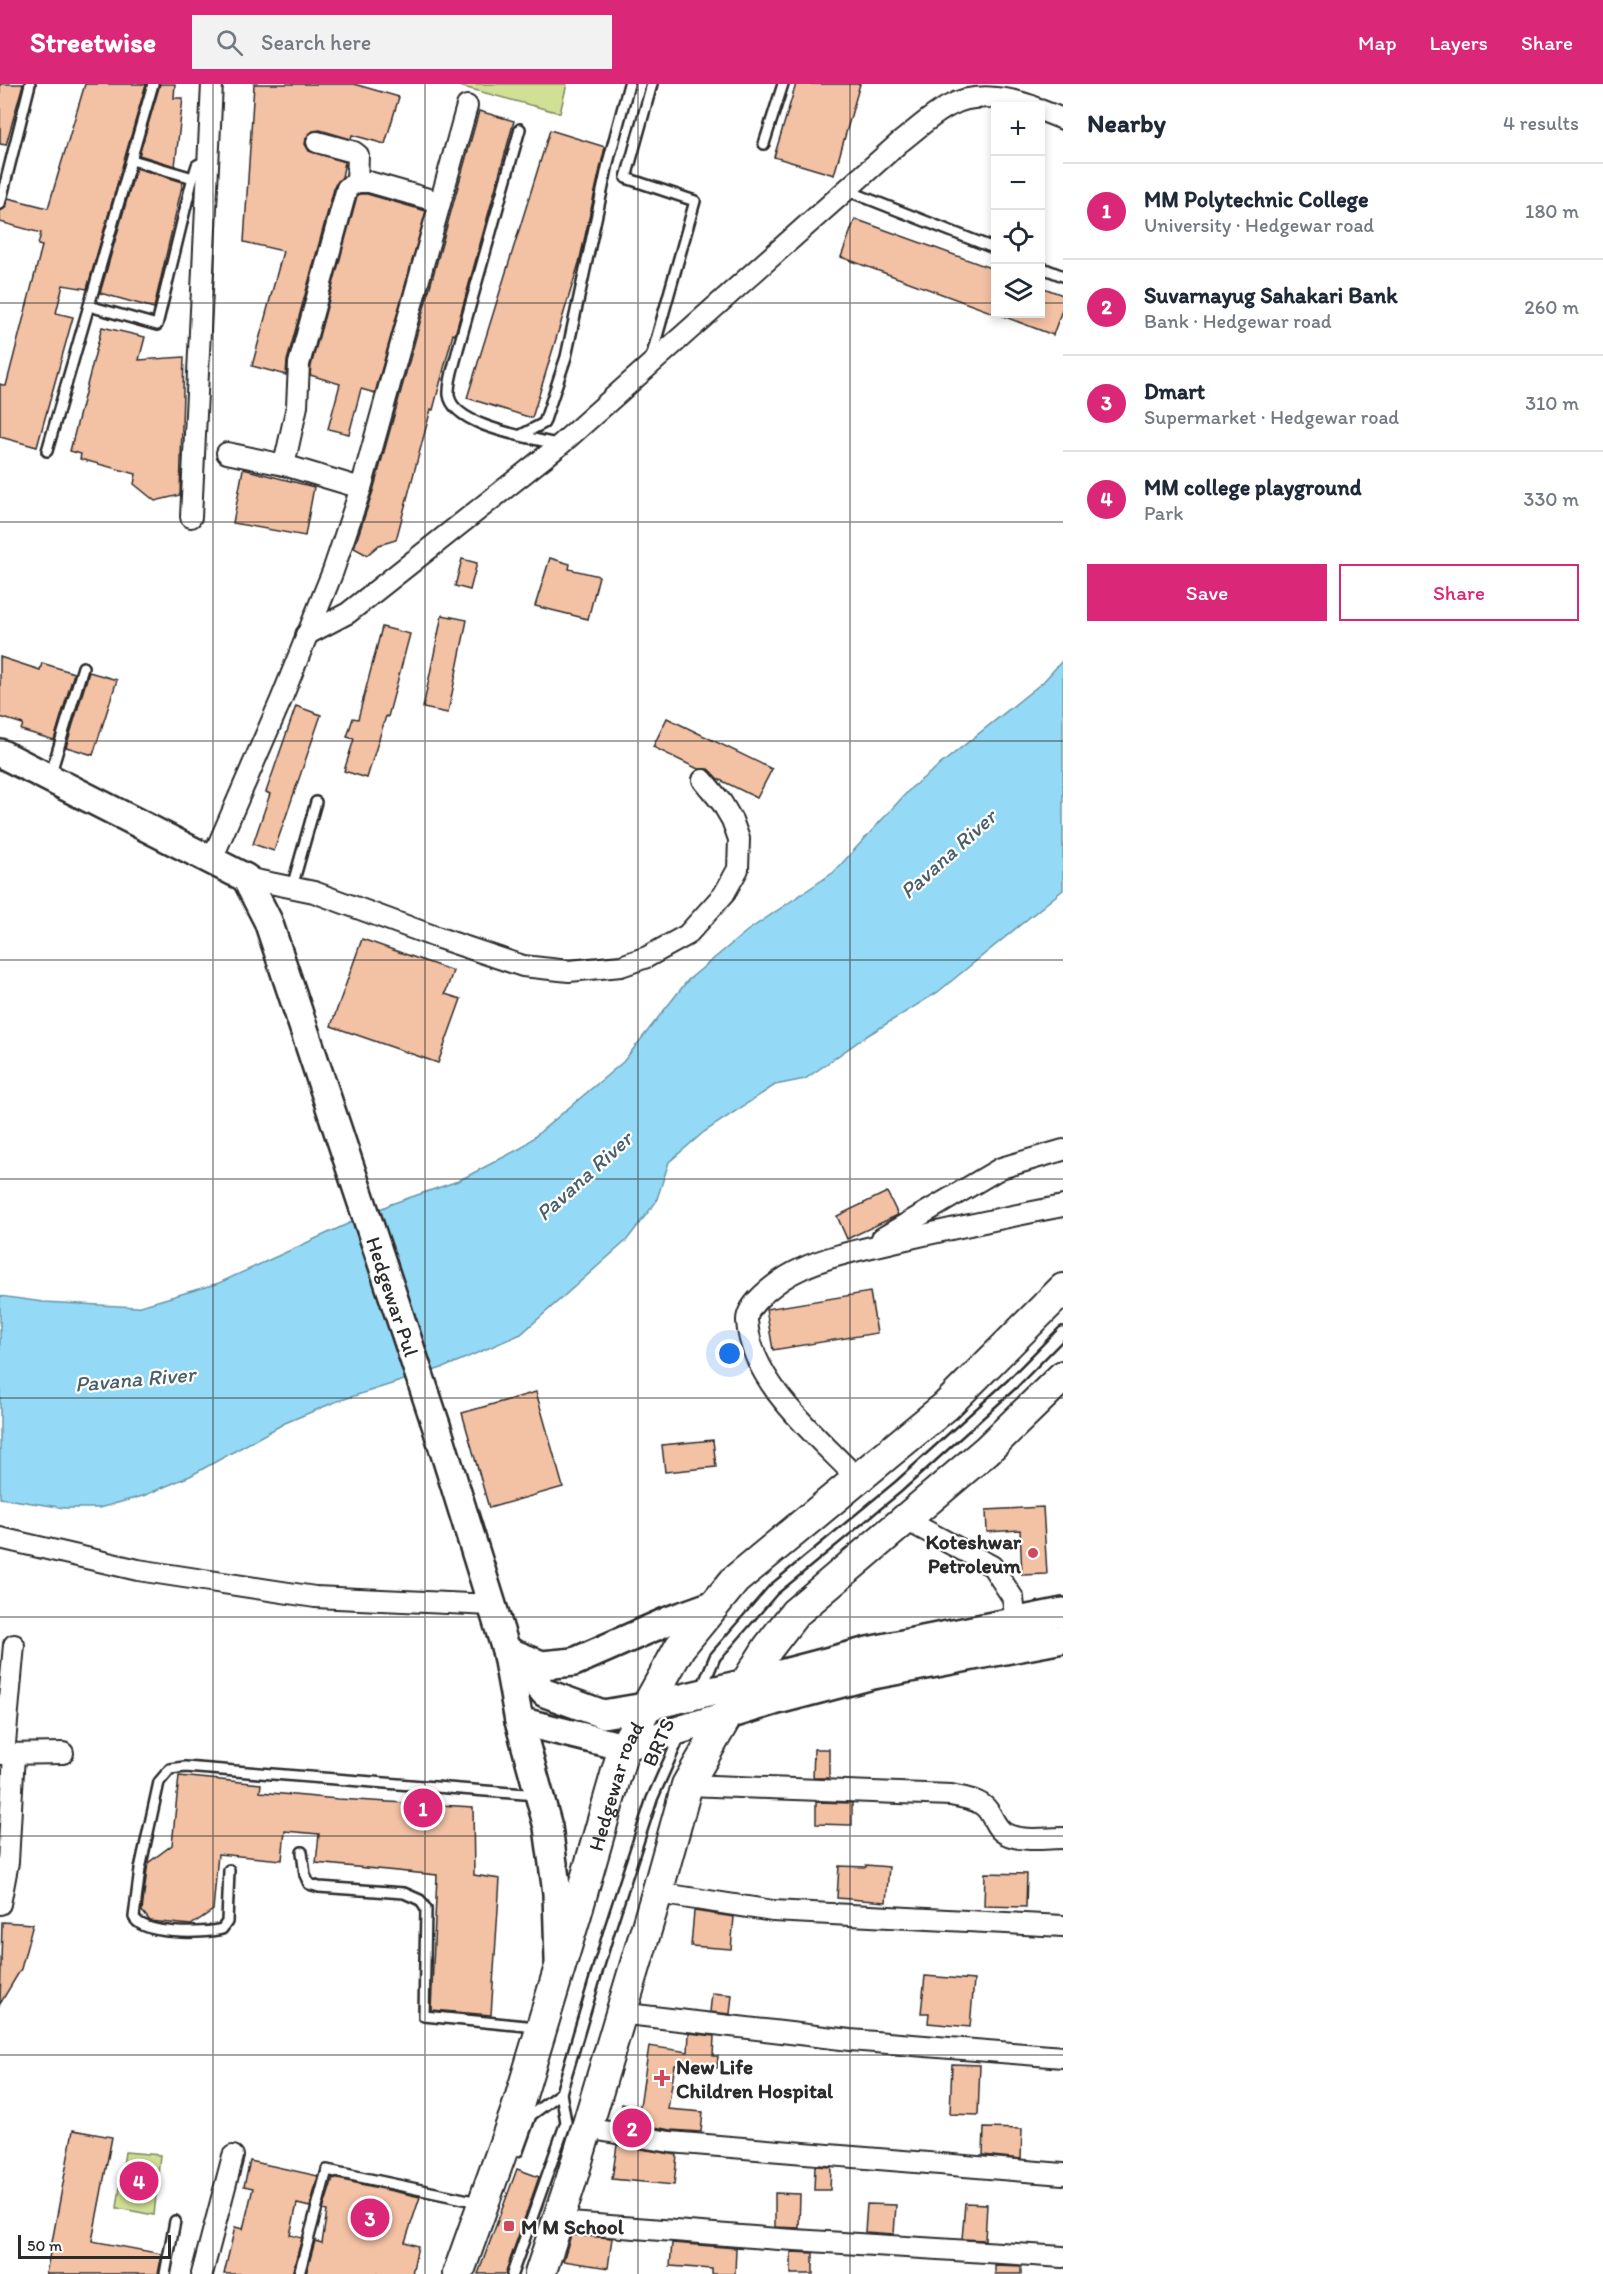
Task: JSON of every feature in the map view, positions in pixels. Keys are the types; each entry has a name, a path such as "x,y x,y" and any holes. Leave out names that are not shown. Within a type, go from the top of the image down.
{"main road":[{"path":"0,753 246,878"},
{"name":"Hedgewar Pul","path":"246,878 268,921 437,1428 506,1650 519,1721 548,1827 557,1893 559,1971"},
{"path":"506,1650 545,1693 603,1714 645,1707 680,1647 735,1580 946,1406 1063,1289"},
{"path":"540,2274 571,2181 687,1785 746,1683 795,1612 987,1450 1063,1376"},
{"path":"506,1650 542,1665 574,1662 668,1621 715,1604"},
{"name":"Hedgewar road","path":"458,2274 517,2109 624,1747 645,1707 692,1710 728,1717 774,1701 1017,1635 1063,1612"},
{"name":"Hedgewar road","path":"692,1710 746,1683 868,1651 1017,1635 1063,1639"},
{"path":"519,1721 624,1747 692,1710"}],"street":[{"path":"191,517 212,84"},
{"path":"306,635 348,613 560,445 899,143 948,106 971,97 1021,102"},
{"path":"212,860 281,700 333,571 361,488 439,202 468,106"},
{"path":"1045,111 1063,118"},
{"path":"317,141 358,155 357,182"},
{"path":"284,465 297,406 299,364 347,188 357,182 369,182 439,202"},
{"path":"227,453 284,465 361,488"},
{"path":"246,878 314,892 436,938 523,966 569,971 621,966 647,957 687,935 724,894 738,869 739,839 732,820 723,803 703,780"},
{"path":"862,1250 1001,1168 1063,1150"},
{"path":"858,1479 777,1394 765,1377 757,1361 747,1319 751,1307 760,1297 800,1269 862,1250 957,1227 1063,1206"},
{"path":"904,1519 992,1566 1013,1598 1017,1635"},
{"path":"0,1538 138,1570 315,1597 492,1605"},
{"path":"0,1905 8,1862 6,1754 14,1645"},
{"path":"6,1754 63,1753"},
{"path":"687,1785 951,1795 976,1801 985,1806 995,1824 1004,1833 1025,1838 1063,1838"},
{"path":"657,1893 773,1911 1063,1926"},
{"path":"620,2013 850,2040 1063,2057"},
{"path":"586,2128 670,2142 1063,2174"},
{"path":"202,2274 233,2156"},
{"path":"557,2222 1063,2257"}],"lane":[{"path":"0,204 30,84"},
{"path":"47,451 153,84"},
{"path":"521,435 544,423 566,357 609,159 629,84"},
{"path":"649,365 695,201 626,178 652,84"},
{"path":"764,144 783,84"},
{"path":"520,129 458,349 449,395 452,405 460,414 481,424 560,445"},
{"path":"132,160 194,178"},
{"path":"89,306 157,325 197,165 208,160"},
{"path":"846,190 991,247"},
{"path":"1045,269 1063,276"},
{"path":"50,778 83,667"},
{"path":"292,887 316,802"},
{"name":"BRTS","path":"561,2093 610,1928 652,1799 715,1657 773,1590 898,1487 1012,1384 1063,1332"},
{"path":"229,1870 227,1922 222,1929 196,1932 162,1930 136,1923 134,1917 140,1869 159,1782 170,1769 185,1767 539,1796"},
{"path":"302,1852 304,1875 309,1884 319,1887 404,1893 420,1900 426,1909 424,2016 542,2027"},
{"path":"512,2274 566,2121 561,2093 531,2115 516,2157"},
{"path":"299,2274 327,2170 483,2204"},
{"path":"165,2274 175,2222"}],"green space":[{"path":"452,84 567,84 560,113"},
{"path":"125,2152 160,2155 154,2215 117,2208"}],"water":[{"name":"Pavana River","path":"1063,660 1063,890 938,992 865,1037 805,1079 775,1085 704,1132 669,1162 656,1202 626,1241 521,1334 445,1367 335,1402 285,1423 190,1476 143,1496 99,1508 65,1508 0,1498 0,1296 43,1302 137,1307 219,1283 391,1204 458,1181 521,1148 623,1062 688,980 747,931 834,872 911,788 1043,682"}],"building":[{"path":"0,84 23,84 6,145 0,144"},
{"path":"85,84 146,84 87,289 63,285 56,313 73,317 37,447 0,437 0,384 6,386 42,246 38,245 41,233 0,222 0,211 5,208 8,198 48,208"},
{"path":"160,84 175,84 174,98 183,98 175,166 139,155"},
{"path":"254,84 354,84 399,97 385,144 352,135 351,139 320,130 313,131 306,138 305,144 309,151 345,162 342,177 335,185 287,361 286,375 252,366 283,251 244,242"},
{"path":"796,84 860,84 834,175 774,157"},
{"path":"479,111 514,121 455,335 453,334 433,410 431,409 396,540 379,545 367,555 354,548 373,491"},
{"path":"550,130 605,147 579,263 532,418 467,398"},
{"path":"136,168 183,182 154,308 100,293"},
{"path":"360,194 426,211 375,393 361,389 349,434 328,429 340,384 310,375 357,196"},
{"path":"855,219 991,268 991,312 841,257"},
{"path":"1045,288 1063,295 1063,307 1053,335 1008,318 1045,318"},
{"path":"102,327 145,337 139,360 184,357 180,495 155,501 134,484 136,474 80,459 81,454 70,451"},
{"path":"243,469 314,487 305,536 233,523"},
{"path":"550,558 570,564 569,569 599,576 588,619 535,606"},
{"path":"462,559 477,563 470,590 455,586"},
{"path":"442,615 467,620 448,713 423,708"},
{"path":"382,627 410,634 388,717 386,716 367,778 344,771 354,739 347,737 353,718 358,719"},
{"path":"0,657 40,670 42,663 74,673 54,740 21,730 23,724 0,717"},
{"path":"89,672 117,680 93,755 66,747"},
{"path":"296,706 321,715 274,851 253,844 270,794 266,792"},
{"path":"667,718 772,769 757,798 718,779 708,769 698,769 653,747"},
{"path":"362,939 453,971 445,994 461,999 438,1063 331,1026"},
{"path":"887,1192 898,1215 847,1239 837,1216"},
{"path":"870,1292 877,1333 773,1350 766,1309"},
{"path":"536,1392 563,1487 489,1508 462,1413"},
{"path":"713,1440 716,1467 665,1472 662,1445"},
{"name":"Koteshwar Petroleum","path":"1043,1507 1047,1574 1022,1575 1020,1530 987,1532 986,1510"},
{"path":"814,1749 829,1749 829,1778 813,1778"},
{"path":"179,1776 261,1784 260,1792 473,1807 474,1875 500,1879 491,2015 431,2010 437,1875 316,1863 319,1834 285,1831 282,1860 218,1854 213,1910 191,1925 150,1921 142,1911 148,1863 172,1845"},
{"path":"816,1802 852,1803 852,1825 816,1824"},
{"path":"866,1865 889,1867 886,1902 837,1898 839,1866 866,1867"},
{"path":"985,1873 1027,1874 1026,1907 984,1906"},
{"path":"694,1911 734,1917 731,1949 691,1946"},
{"path":"2,1922 33,1924 21,1969 0,2004"},
{"path":"925,1976 974,1980 970,2027 928,2023 929,2013 921,2013"},
{"path":"712,1993 732,1995 730,2014 710,2012"},
{"path":"689,2033 714,2036 713,2056 718,2056 717,2068 675,2065 668,2109 703,2112 701,2132 671,2130 620,2121 622,2104 640,2106 649,2046 688,2052"},
{"path":"952,2064 980,2065 978,2115 950,2114"},
{"path":"984,2128 1022,2129 1021,2159 983,2155"},
{"path":"73,2130 112,2137 92,2241 162,2254 158,2274 46,2274"},
{"path":"617,2145 677,2155 674,2185 612,2179"},
{"path":"250,2161 318,2176 310,2207 297,2204 290,2235 302,2238 292,2274 224,2274 235,2227 243,2229 253,2188 244,2186"},
{"path":"815,2166 831,2167 830,2190 814,2190"},
{"name":"M M School","path":"517,2169 539,2177 505,2274 478,2274"},
{"path":"333,2178 420,2197 405,2242 418,2246 412,2274 306,2274 315,2241 322,2243 327,2211 323,2210"},
{"path":"775,2193 800,2194 799,2228 775,2227"},
{"path":"965,2203 987,2204 985,2240 962,2239"},
{"path":"867,2204 896,2205 894,2234 865,2232"},
{"path":"571,2235 612,2238 608,2268 563,2261"},
{"path":"672,2243 736,2248 735,2274 712,2274 712,2269 670,2266"},
{"path":"791,2252 813,2253 813,2274 791,2274"},
{"path":"995,2265 1021,2266 1021,2274 995,2274"}],"place":[{"name":"Koteshwar Petroleum","path":"1033,1553"},
{"name":"MM Polytechnic College","path":"423,1808"},
{"name":"New Life Children Hospital","path":"662,2078"},
{"name":"Suvarnayug Sahakari Bank","path":"632,2128"},
{"name":"MM college playground","path":"139,2181"},
{"name":"Dmart","path":"370,2218"},
{"name":"M M School","path":"509,2226"}]}
